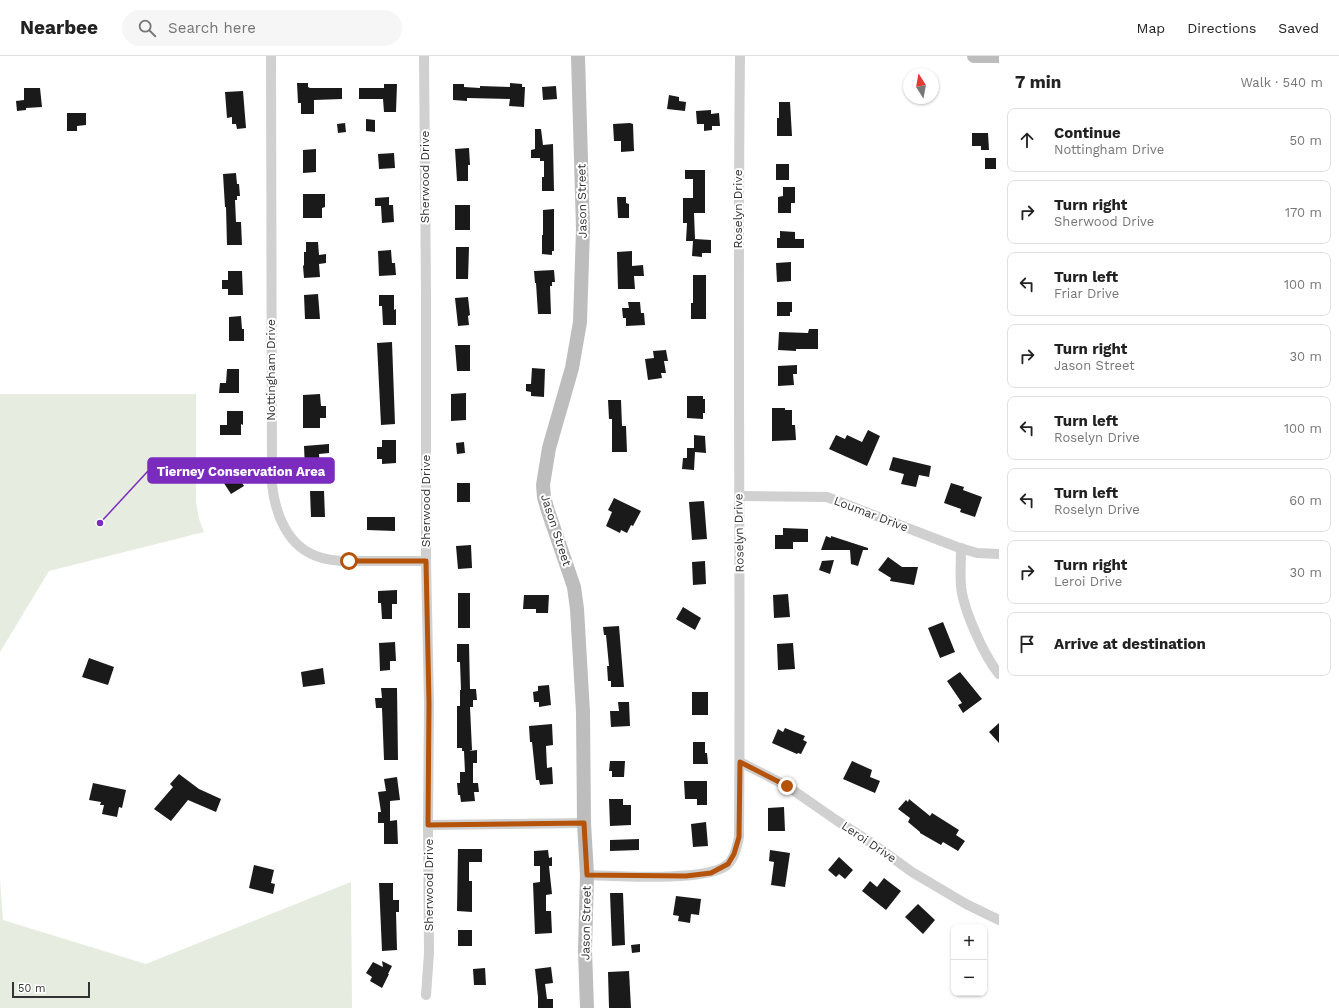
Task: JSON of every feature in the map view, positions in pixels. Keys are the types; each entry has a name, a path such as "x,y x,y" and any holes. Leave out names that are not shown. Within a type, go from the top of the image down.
{"street":[{"name":"Nottingham Drive","path":"271,56 272,484 278,516 285,529 296,542 307,551 319,557 349,561 426,561"},
{"name":"Sherwood Drive","path":"424,56 426,561 429,703 429,953 426,995"},
{"name":"Jason Street","path":"578,56 583,229 580,322 572,368 549,448 543,485 544,497 574,587 578,609 583,712 584,823 587,875 585,950 587,1008"},
{"name":"Roselyn Drive","path":"587,875 686,876 711,873 728,864 734,854 739,837 740,630 738,245 740,56"},
{"path":"974,56 999,56"},
{"name":"Loumar Drive","path":"739,496 827,497 961,548 977,553 999,554"},
{"path":"961,548 962,587 971,623 992,666 999,674"},
{"name":"Leroi Drive","path":"740,762 787,786 912,872 966,904 999,920"},
{"path":"428,825 584,823"}],"shaded area":[{"path":"0,394 196,394 196,502 199,519 204,532 49,571 0,652"},
{"path":"0,879 3,920 146,964 351,882 352,1008 0,1008"}],"building":[{"path":"297,83 308,83 308,87 310,88 342,88 342,99 314,100 314,114 301,114 301,103 298,103"},
{"path":"510,83 522,84 522,87 525,87 524,107 509,106 510,99 467,98 467,101 453,100 453,84 464,84 464,87 480,88 480,86 510,87"},
{"path":"384,84 397,84 396,112 384,112 383,99 359,99 359,88 384,88"},
{"path":"556,86 557,99 543,100 542,87"},
{"path":"24,88 40,88 42,107 26,108 26,110 17,111 16,101 24,100"},
{"path":"243,91 246,128 237,129 236,124 232,124 232,117 227,118 225,92"},
{"path":"669,95 679,97 679,101 686,102 685,111 667,109"},
{"path":"779,102 790,102 792,136 777,136"},
{"path":"711,110 711,114 719,113 720,126 712,126 712,130 704,131 704,124 697,124 696,111"},
{"path":"67,113 86,113 86,125 77,126 77,131 67,131"},
{"path":"366,119 375,120 375,132 366,131"},
{"path":"345,123 346,132 338,133 337,124"},
{"path":"613,124 633,124 634,151 621,152 621,141 614,141"},
{"path":"535,129 541,129 543,145 553,144 554,191 542,191 544,161 540,161 540,158 531,158 531,150 535,149"},
{"path":"972,133 988,133 989,150 981,150 981,146 972,146"},
{"path":"469,148 470,165 468,165 468,181 457,181 455,149"},
{"path":"316,149 316,172 303,173 303,150"},
{"path":"394,153 395,168 379,169 378,154"},
{"path":"985,158 996,158 996,169 985,169"},
{"path":"776,164 789,164 789,180 776,180"},
{"path":"685,170 705,170 705,213 694,213 695,239 711,240 711,253 702,253 702,257 692,256 693,241 686,241 687,223 683,223 683,198 693,198 693,179 685,179"},
{"path":"236,173 240,196 237,196 237,200 235,200 236,222 241,222 242,245 227,245 223,174"},
{"path":"783,187 795,187 795,203 791,203 791,213 778,213 778,197 783,196"},
{"path":"303,194 325,194 325,207 322,208 322,218 303,218"},
{"path":"389,197 389,205 393,205 394,222 382,223 381,206 375,206 375,198"},
{"path":"617,197 626,197 626,203 629,204 629,218 618,218"},
{"path":"455,205 470,205 470,230 455,230"},
{"path":"554,209 554,251 552,251 552,255 542,254 543,210"},
{"path":"780,231 795,232 795,239 804,239 804,248 777,248 777,238 780,238"},
{"path":"306,242 318,242 319,255 326,254 326,263 319,264 320,277 304,278 303,266 304,252 306,252"},
{"path":"456,247 469,247 468,279 456,279"},
{"path":"391,250 392,263 395,263 396,275 379,276 378,251"},
{"path":"632,251 632,266 643,265 644,276 634,276 635,289 618,289 617,252"},
{"path":"791,262 791,281 777,282 776,263"},
{"path":"554,270 555,282 552,282 552,286 550,286 551,314 538,314 534,271"},
{"path":"228,271 242,271 243,295 228,295 228,289 222,289 222,280 228,280"},
{"path":"693,275 706,275 706,319 691,319 691,303 693,303"},
{"path":"318,294 320,319 305,319 304,295"},
{"path":"379,295 394,295 396,325 383,325 382,306 379,306"},
{"path":"468,297 470,315 468,316 469,325 458,326 455,298"},
{"path":"628,302 640,302 641,313 644,313 645,325 626,326 626,318 623,318 622,308 629,308"},
{"path":"777,302 792,302 792,312 790,312 790,316 777,316"},
{"path":"241,316 242,329 244,329 244,341 229,341 229,317"},
{"path":"809,329 818,329 818,349 796,349 796,351 778,350 779,332 808,333"},
{"path":"392,342 395,424 381,425 377,343"},
{"path":"455,345 470,345 470,371 457,371"},
{"path":"666,350 668,361 664,361 666,373 661,373 662,378 648,380 645,359 654,358 653,351"},
{"path":"797,365 797,374 793,374 794,385 778,386 778,366"},
{"path":"532,368 545,369 544,397 531,396 531,392 526,391 526,384 531,384"},
{"path":"227,369 239,369 239,393 219,393 220,383 226,383"},
{"path":"466,393 466,420 451,421 451,394"},
{"path":"320,394 321,406 326,406 326,418 320,418 320,428 303,428 303,395"},
{"path":"687,396 703,396 703,399 705,399 705,413 703,413 703,419 687,418"},
{"path":"608,400 621,400 622,426 626,426 627,452 612,452 612,419 609,419"},
{"path":"772,408 785,408 785,410 792,410 792,425 795,425 796,440 772,441"},
{"path":"227,411 243,411 241,435 220,435 220,425 227,425"},
{"path":"868,430 880,436 867,466 829,449 836,435 845,439 847,435 862,442"},
{"path":"694,435 705,436 706,453 695,452 694,470 682,469 683,458 687,458 687,448 694,448"},
{"path":"382,440 396,440 396,463 382,464 382,459 377,459 377,447 382,447"},
{"path":"464,442 465,453 457,454 456,443"},
{"path":"329,444 329,453 319,454 320,469 305,469 304,446"},
{"path":"893,457 931,466 929,477 919,475 916,487 901,484 904,474 889,470"},
{"path":"231,466 244,486 231,494 218,474"},
{"path":"457,483 470,483 470,502 457,502"},
{"path":"951,483 964,487 963,490 982,497 975,517 960,512 961,509 944,503"},
{"path":"310,491 324,491 325,517 311,517"},
{"path":"614,498 641,511 633,526 631,525 627,533 621,530 620,533 606,526 612,512 608,510"},
{"path":"704,501 707,539 692,540 689,502"},
{"path":"367,517 395,517 395,531 367,530"},
{"path":"783,528 808,529 808,542 793,542 793,549 775,549 775,535 783,535"},
{"path":"826,536 831,538 831,536 868,548 868,550 863,550 858,566 851,564 850,550 821,550"},
{"path":"471,545 472,568 458,569 456,546"},
{"path":"888,557 902,567 918,567 914,585 890,581 891,578 878,570"},
{"path":"834,560 830,574 819,570 822,561"},
{"path":"705,561 706,584 693,585 692,562"},
{"path":"397,590 397,604 392,604 392,619 382,619 381,603 378,603 378,591"},
{"path":"458,593 470,593 470,628 458,628"},
{"path":"788,594 790,617 774,618 773,595"},
{"path":"524,595 549,595 548,613 536,613 536,609 523,609"},
{"path":"683,607 701,618 695,630 676,619"},
{"path":"943,622 955,652 940,658 928,628"},
{"path":"619,626 624,687 611,687 611,681 608,681 607,666 609,666 606,635 604,635 603,627"},
{"path":"395,642 396,661 390,661 390,670 380,671 379,643"},
{"path":"793,643 795,669 778,670 777,644"},
{"path":"457,644 469,644 470,689 476,689 477,700 473,700 473,707 470,707 472,750 469,751 477,750 477,763 473,763 473,783 478,783 479,792 474,792 475,801 461,802 460,795 458,795 457,783 460,783 460,772 465,772 464,751 462,751 462,748 457,748 457,706 460,706 461,690 460,662 457,662"},
{"path":"89,658 114,667 108,685 82,677"},
{"path":"323,668 325,684 303,687 301,672"},
{"path":"960,672 982,699 963,713 958,705 962,703 947,681"},
{"path":"549,685 551,705 539,707 539,702 534,702 533,692 538,691 538,686"},
{"path":"381,688 397,688 398,760 384,760 382,708 376,708 375,698 382,698"},
{"path":"692,692 708,692 708,715 692,715"},
{"path":"618,702 629,702 630,726 611,727 610,711 619,711"},
{"path":"999,723 999,743 989,732"},
{"path":"552,724 553,745 546,746 547,768 552,767 553,784 540,785 539,780 536,780 529,726"},
{"path":"785,728 805,736 803,740 807,742 801,754 797,754 772,743 778,729 783,732"},
{"path":"693,742 705,742 705,753 707,753 708,764 693,764"},
{"path":"610,761 625,761 624,777 612,777 612,771 609,771"},
{"path":"852,761 872,770 870,777 880,781 875,793 843,779"},
{"path":"179,774 199,789 221,799 216,812 188,800 171,821 154,809 173,787 170,784"},
{"path":"397,777 400,800 390,801 390,821 397,820 398,844 384,844 384,823 378,823 378,812 381,812 378,792 386,791 384,779"},
{"path":"684,781 707,781 707,805 697,805 697,799 685,799"},
{"path":"93,783 126,790 122,808 119,807 117,817 102,814 104,805 100,805 101,802 89,800"},
{"path":"609,799 623,799 623,805 631,805 631,825 610,826"},
{"path":"909,799 930,816 932,813 959,830 956,835 965,841 958,851 943,842 941,845 920,833 908,822 910,818 898,809 906,800 908,802"},
{"path":"784,807 785,831 768,831 768,808"},
{"path":"706,822 708,846 693,847 691,824"},
{"path":"639,839 639,850 610,851 610,840"},
{"path":"458,849 482,849 482,862 469,862 469,881 472,881 472,912 457,911"},
{"path":"548,850 549,858 552,857 552,866 549,866 552,894 546,895 546,911 551,911 552,933 535,934 533,883 540,882 540,866 534,866 534,851"},
{"path":"770,850 790,853 785,887 771,885 774,862 769,861"},
{"path":"839,857 853,870 845,879 839,874 836,877 828,870"},
{"path":"254,865 274,870 271,883 275,884 273,894 249,888"},
{"path":"884,878 901,891 886,910 862,891 870,881 877,887"},
{"path":"379,883 393,883 393,900 399,900 399,912 396,912 397,950 382,951"},
{"path":"610,893 623,893 625,945 612,946"},
{"path":"676,896 701,899 699,915 691,914 690,923 678,921 679,916 673,915"},
{"path":"918,904 935,920 923,934 905,917"},
{"path":"458,930 472,930 472,946 458,946"},
{"path":"640,944 640,952 632,953 631,945"},
{"path":"382,961 392,966 382,988 370,981 372,977 366,973 373,962 383,967"},
{"path":"551,967 553,983 545,984 547,999 553,999 553,1008 538,1008 535,969"},
{"path":"485,968 486,985 474,985 473,969"},
{"path":"629,971 631,1008 609,1008 608,972"}],"place":[{"name":"Tierney Conservation Area","path":"100,523"}],"route":[{"path":"349,561 426,561 429,703 428,825 584,823 587,875 686,876 711,873 728,864 734,854 739,837 740,762 787,786"}]}
